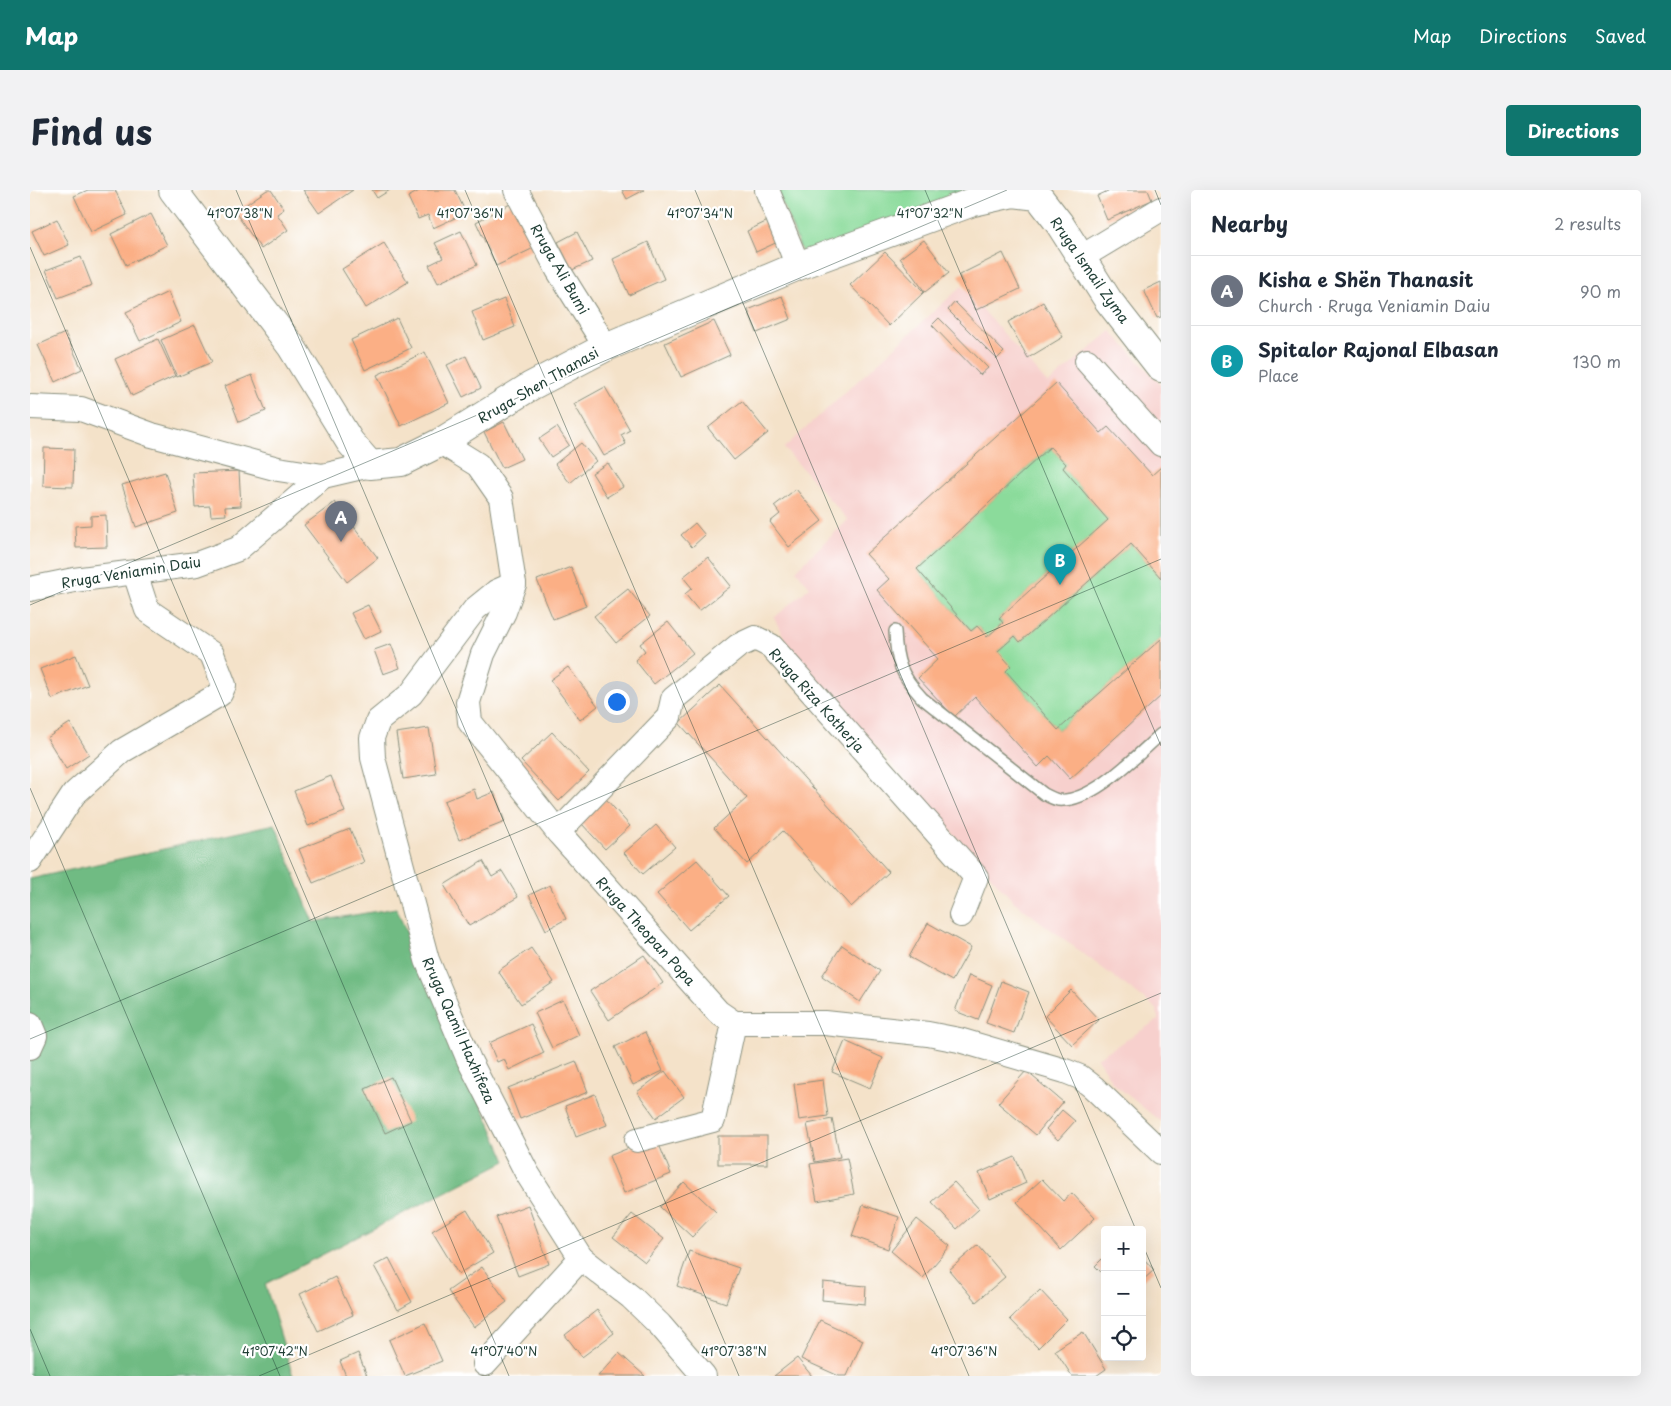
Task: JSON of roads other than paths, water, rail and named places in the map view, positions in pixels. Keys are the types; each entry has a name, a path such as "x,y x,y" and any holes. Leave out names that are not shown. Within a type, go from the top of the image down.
{"main road":[{"path":"173,190 291,346 350,442 370,466"},
{"name":"Rruga Shen Thanasi","path":"370,466 401,462 442,442 531,386 606,347 798,266 973,202 1013,193 1042,193"},
{"name":"Rruga Ismail Zyma","path":"1042,193 1080,258 1108,300 1161,368"}],"street":[{"name":"Rruga Ali Bumi","path":"516,190 558,270 606,347"},
{"path":"768,190 798,266"},
{"path":"1080,258 1161,209"},
{"path":"1087,361 1161,444"},
{"name":"Rruga Shen Thanasi","path":"30,408 82,409 152,435 278,469 323,476 370,466"},
{"name":"Rruga Theopan Popa","path":"442,442 478,465 501,498 514,584 504,612 483,654 468,702 470,722 558,832 718,1012 734,1023"},
{"name":"Rruga Veniamin Daiu","path":"30,589 74,580 197,564 238,549 323,476"},
{"path":"30,861 74,794 122,751 220,694 224,685 212,654 147,610 135,573"},
{"name":"Rruga Qamil Haxhifeza","path":"514,584 496,592 474,610 411,694 378,721 372,738 374,758 427,960 469,1060 496,1114 527,1172 581,1258 631,1297 660,1325 704,1376"},
{"name":"Rruga Riza Kotherja","path":"558,832 669,717 673,699 738,646 755,638 771,646 976,877 961,915"},
{"path":"637,1140 713,1120 734,1023 825,1023 928,1034 959,1040 1065,1071 1080,1077 1093,1087 1161,1152"},
{"path":"30,1024 35,1036 30,1047"},
{"path":"485,1364 581,1258"}],"lane":[{"path":"895,630 896,655 907,682 922,698 1044,794 1057,800 1087,793 1110,778 1161,734"}],"place":[{"name":"Kisha e Shën Thanasit","path":"341,542"},
{"name":"Spitalor Rajonal Elbasan","path":"1060,585"}]}
